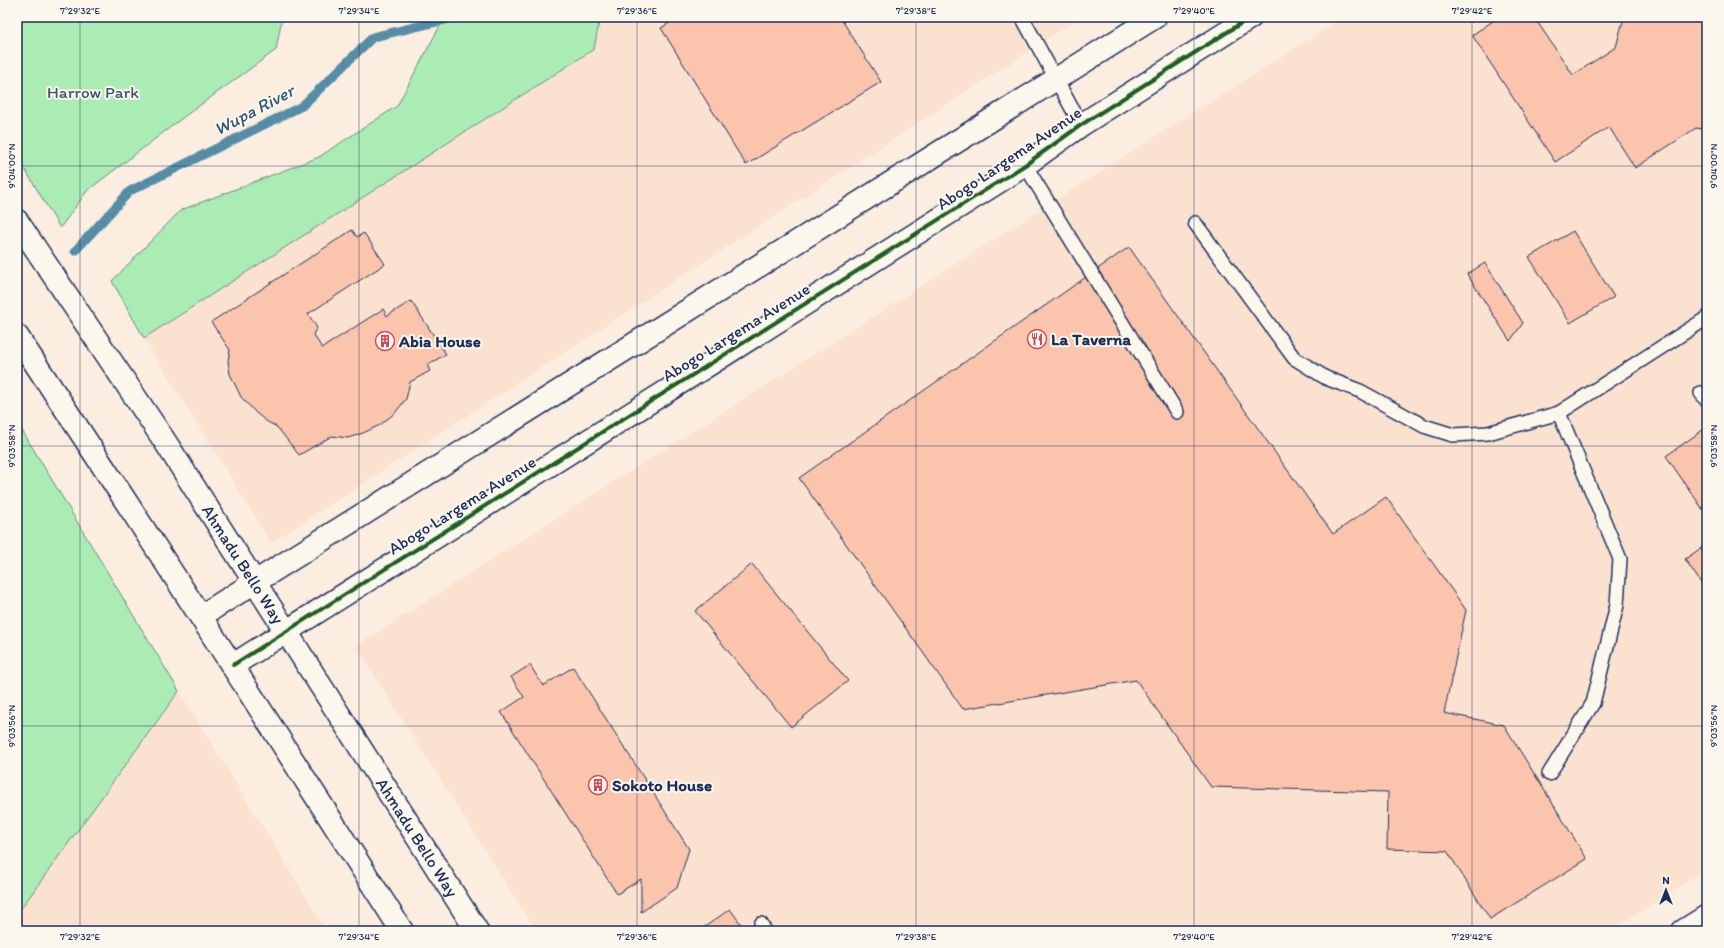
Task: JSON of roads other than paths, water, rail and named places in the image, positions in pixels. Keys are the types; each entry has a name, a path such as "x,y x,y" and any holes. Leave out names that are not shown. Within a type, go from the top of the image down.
{"street":[{"path":"200,616 255,583 1155,17"},
{"name":"Abogo Largema Avenue","path":"233,665 1025,165 1081,125 1251,17"},
{"name":"Ahmadu Bello Way","path":"17,221 166,443 477,931"},
{"path":"17,336 233,665 402,931"},
{"path":"1683,931 1707,916"}],"lane":[{"path":"1022,17 1081,125"},
{"path":"1025,165 1177,412"},
{"path":"1195,223 1294,358 1326,378 1360,392 1424,426 1453,435 1488,433 1559,413 1707,318"},
{"path":"1549,774 1592,703 1617,605 1620,559 1559,413"}],"waterway":[{"name":"Wupa River","path":"75,251 130,191 302,106 373,37 457,17"}],"place":[{"name":"La Taverna","path":"1037,339"},
{"name":"Abia House","path":"385,341"},
{"name":"Sokoto House","path":"598,785"}],"park label":[{"name":"Harrow Park","path":"93,92"}]}
